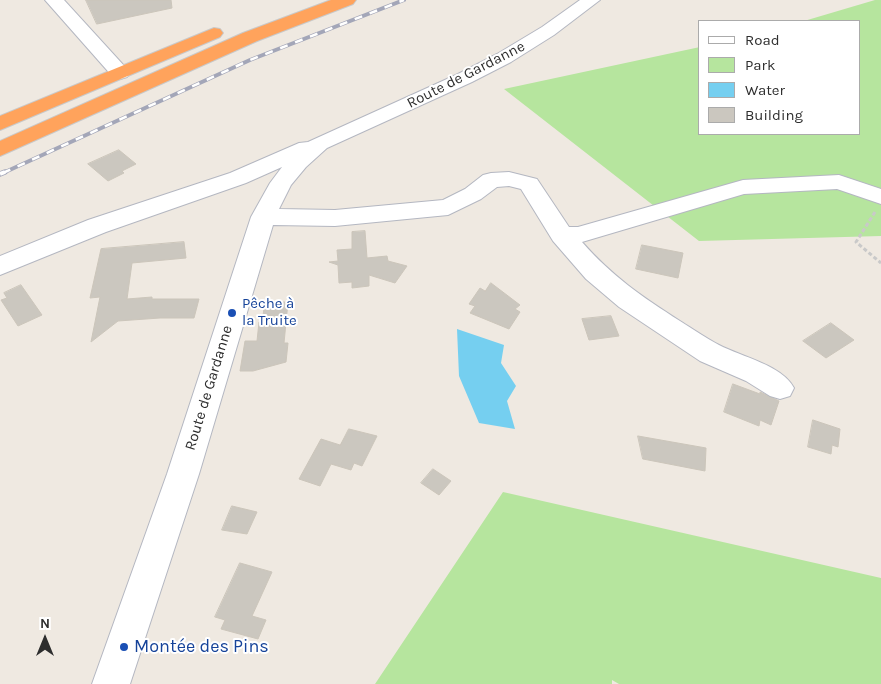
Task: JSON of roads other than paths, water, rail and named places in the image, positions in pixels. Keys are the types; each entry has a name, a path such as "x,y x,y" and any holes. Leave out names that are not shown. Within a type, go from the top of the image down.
{"highway":[{"path":"0,124 296,0"},
{"path":"0,149 250,38 347,0"}],"street":[{"path":"54,0 120,73"},
{"name":"Route de Gardanne","path":"112,684 183,474 263,217 281,183 298,162 319,143 465,78 504,58 548,31 591,0"},
{"path":"0,266 97,226 238,178 319,143"},
{"path":"263,217 335,218 448,207 473,194 491,180 509,179 529,184 562,235 595,273 628,300 710,354 756,373 780,388"},
{"path":"562,235 578,235 743,187 839,182 881,197"}],"water":[{"path":"457,329 504,345 501,363 516,386 507,401 515,429 479,423 459,376"}],"railway":[{"path":"3,173 250,60 404,0"},
{"path":"0,174 5,172"}],"place":[{"name":"Pêche à la Truite","path":"232,313"},
{"name":"Montée des Pins","path":"124,647"}]}
